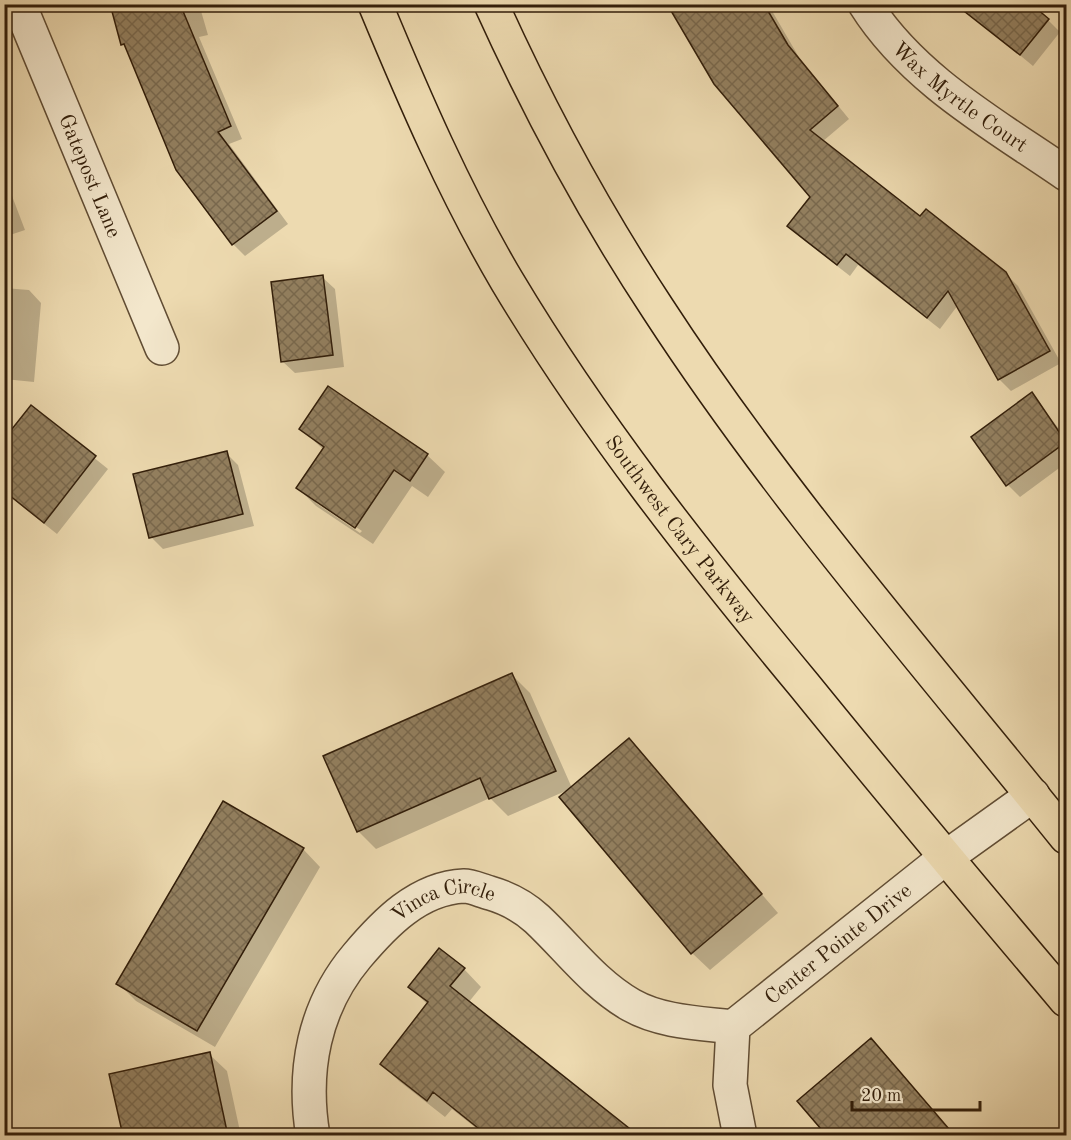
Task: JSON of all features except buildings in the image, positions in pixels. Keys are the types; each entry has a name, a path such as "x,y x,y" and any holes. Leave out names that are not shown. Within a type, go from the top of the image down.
{"main road":[{"name":"Southwest Cary Parkway","path":"375,4 413,97 460,192 505,278 562,368 703,562 945,858 1066,1000"},
{"path":"491,4 560,145 658,309 777,477 1066,837"}],"street":[{"name":"Gatepost Lane","path":"19,4 162,348"},
{"name":"Wax Myrtle Court","path":"865,4 876,23 908,58 959,100 1066,174"},
{"name":"Center Pointe Drive","path":"733,1027 945,858 1033,795"},
{"name":"Vinca Circle","path":"313,1136 309,1063 320,1015 343,973 375,935 396,914 426,895 465,886 506,898 536,919 582,969 632,1006 673,1020 733,1027"},
{"path":"733,1027 730,1085 741,1136"}]}
